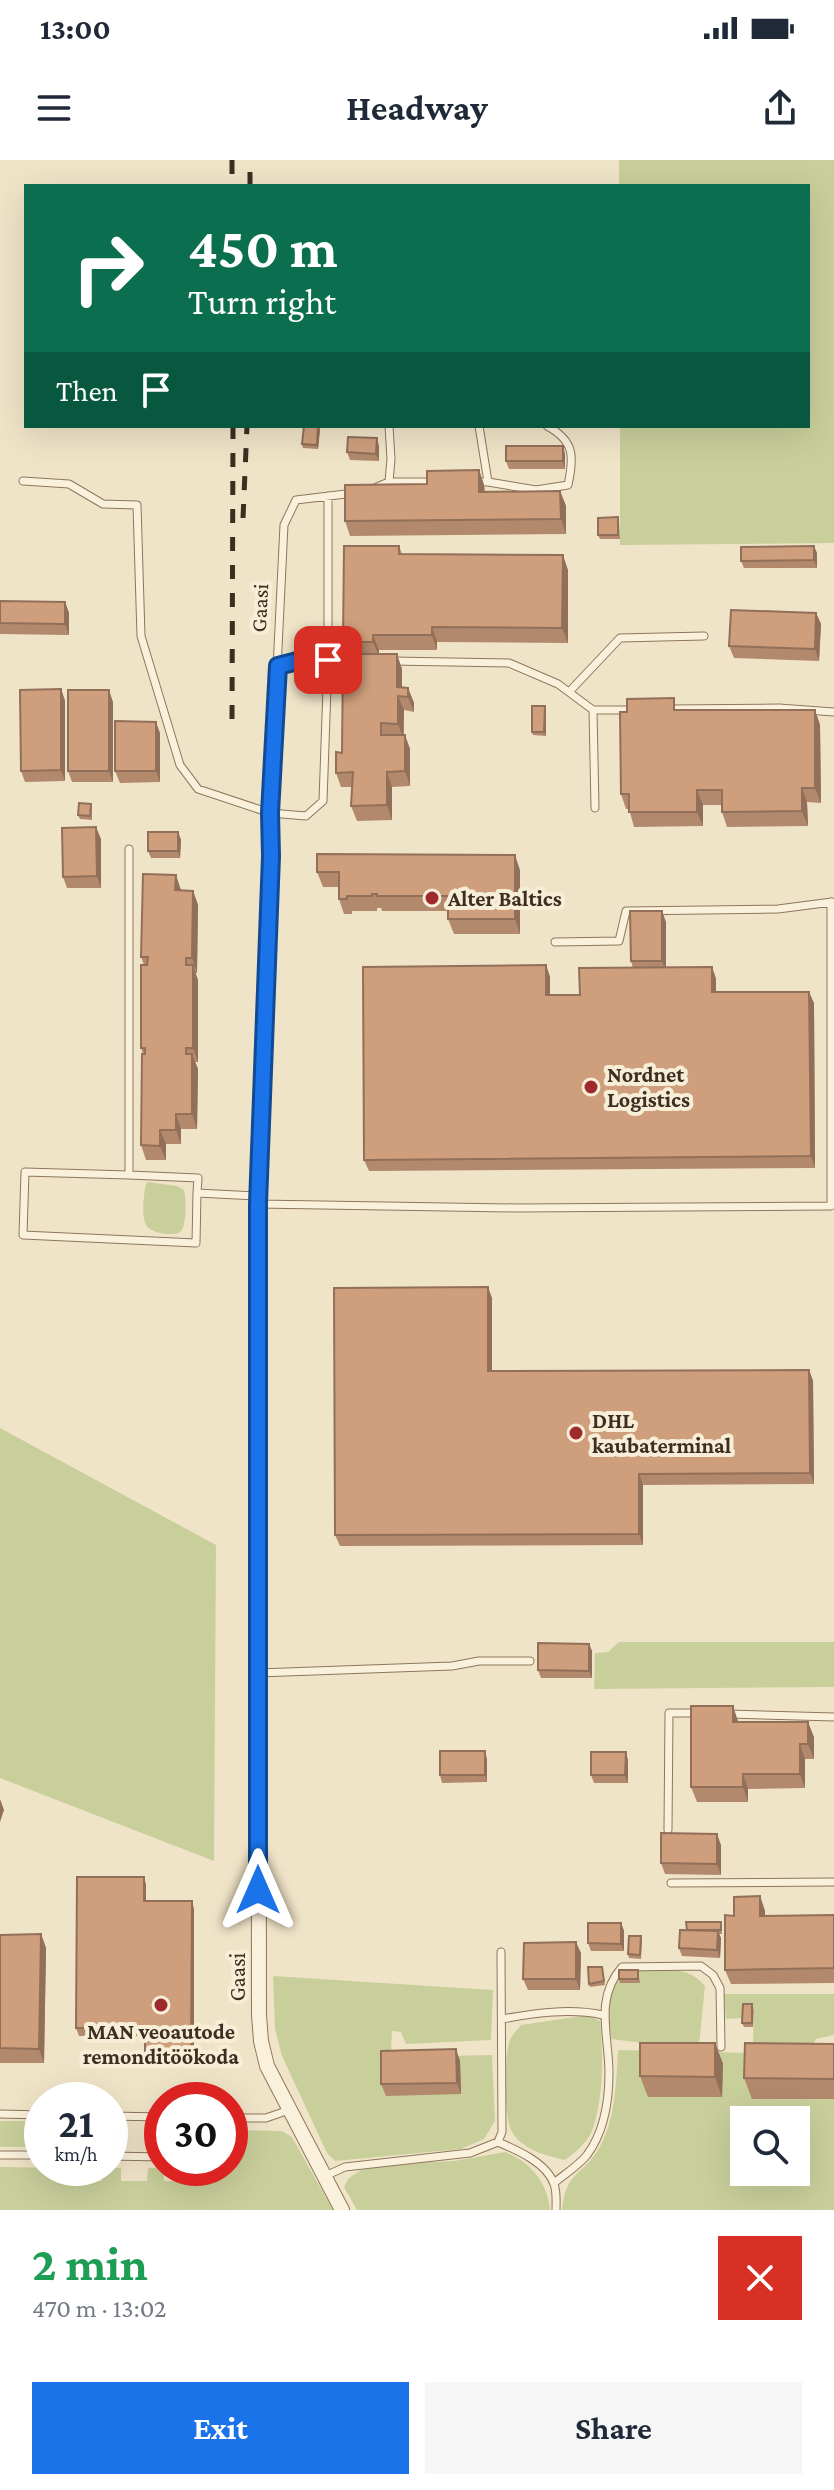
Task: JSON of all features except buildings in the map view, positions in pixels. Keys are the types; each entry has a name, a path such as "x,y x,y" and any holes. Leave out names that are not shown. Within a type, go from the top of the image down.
{"street":[{"name":"Gaasi","path":"271,856 258,1200 259,2015 267,2066 342,2210"}],"lane":[{"path":"389,428 389,482"},
{"path":"479,428 488,482"},
{"path":"460,482 488,482 536,490 568,485 573,461 569,444 549,428"},
{"path":"23,481 69,484 103,504 137,505 141,636 180,765 198,789 270,813 306,816 323,801 328,660 328,496 364,492 389,482 445,482"},
{"name":"Gaasi","path":"271,856 270,813 284,525 296,500 328,496"},
{"path":"569,692 620,638 704,636"},
{"path":"278,666 305,659 353,660"},
{"path":"385,661 509,663 558,684 593,710 639,710"},
{"path":"655,709 779,708 834,712"},
{"path":"593,710 595,808"},
{"path":"129,849 129,1175"},
{"path":"197,1193 258,1200 517,1208 831,1206 832,902 778,909 626,911 619,941 555,942"},
{"path":"25,1172 198,1178 197,1193 196,1243 23,1235 25,1172"},
{"path":"258,1673 530,1661"},
{"path":"668,1830 669,1713 834,1717"},
{"path":"671,1883 834,1882"},
{"path":"323,2177 345,2167 470,2153 498,2142 502,2132 501,1952"},
{"path":"554,2183 588,2154 606,2109 609,2073 603,2015 607,1992 622,1967 701,1966 713,1975 720,1988 721,2047"},
{"path":"502,2019 585,2011 603,2015"},
{"path":"248,2118 266,2118 289,2110"},
{"path":"0,2114 24,2115"},
{"path":"498,2142 533,2160 549,2175 554,2183 556,2210"},
{"path":"0,2155 24,2155"}],"green space":[{"path":"619,160 834,160 834,543 620,545 620,428 810,428 810,184 619,184"},
{"path":"147,1182 177,1186 184,1190 185,1219 180,1232 162,1233 146,1225 143,1206"},
{"path":"0,1428 216,1545 214,1861 0,1778"},
{"path":"619,1642 834,1642 834,1687 594,1689 595,1653 608,1652"},
{"path":"655,1970 689,1973 705,1986 699,2045 671,2047 612,2039 608,2008 613,1986 625,1974"},
{"path":"273,1976 493,1990 491,2040 406,2044 401,2032 392,2031 391,2052 399,2057 492,2055 495,2121 484,2139 461,2149 335,2161 327,2153 282,2056 275,2029"},
{"path":"724,1994 834,1994 834,2035 816,2039 814,2043 753,2043 754,2008 744,2018 726,2019"},
{"path":"588,2015 600,2021 602,2061 599,2102 588,2137 565,2160 527,2147 511,2130 506,2099 508,2048 521,2025"},
{"path":"618,2050 749,2053 834,2099 834,2210 562,2210 571,2180 593,2157 605,2137 614,2100"},
{"path":"0,2121 24,2121 24,2147 0,2147"},
{"path":"248,2130 282,2131 292,2137 333,2210 0,2210 0,2167 24,2167 24,2186 128,2186 128,2181 144,2181 144,2186 248,2186"},
{"path":"505,2152 522,2161 536,2174 546,2191 550,2210 357,2210 344,2187 349,2178 361,2170 396,2164 454,2161"}],"railway":[{"path":"232,160 232,184"},
{"path":"250,160 250,184"},
{"path":"232,719 233,428"},
{"path":"243,518 247,428"}],"place":[{"name":"Alter Baltics","path":"432,898"},
{"name":"Nordnet Logistics","path":"591,1087"},
{"name":"DHL kaubaterminal","path":"576,1433"},
{"name":"MAN veoautode remonditöökoda","path":"161,2005"}],"route":[{"path":"258,1890 258,1204 270,813 278,666 305,659 328,660"}]}
